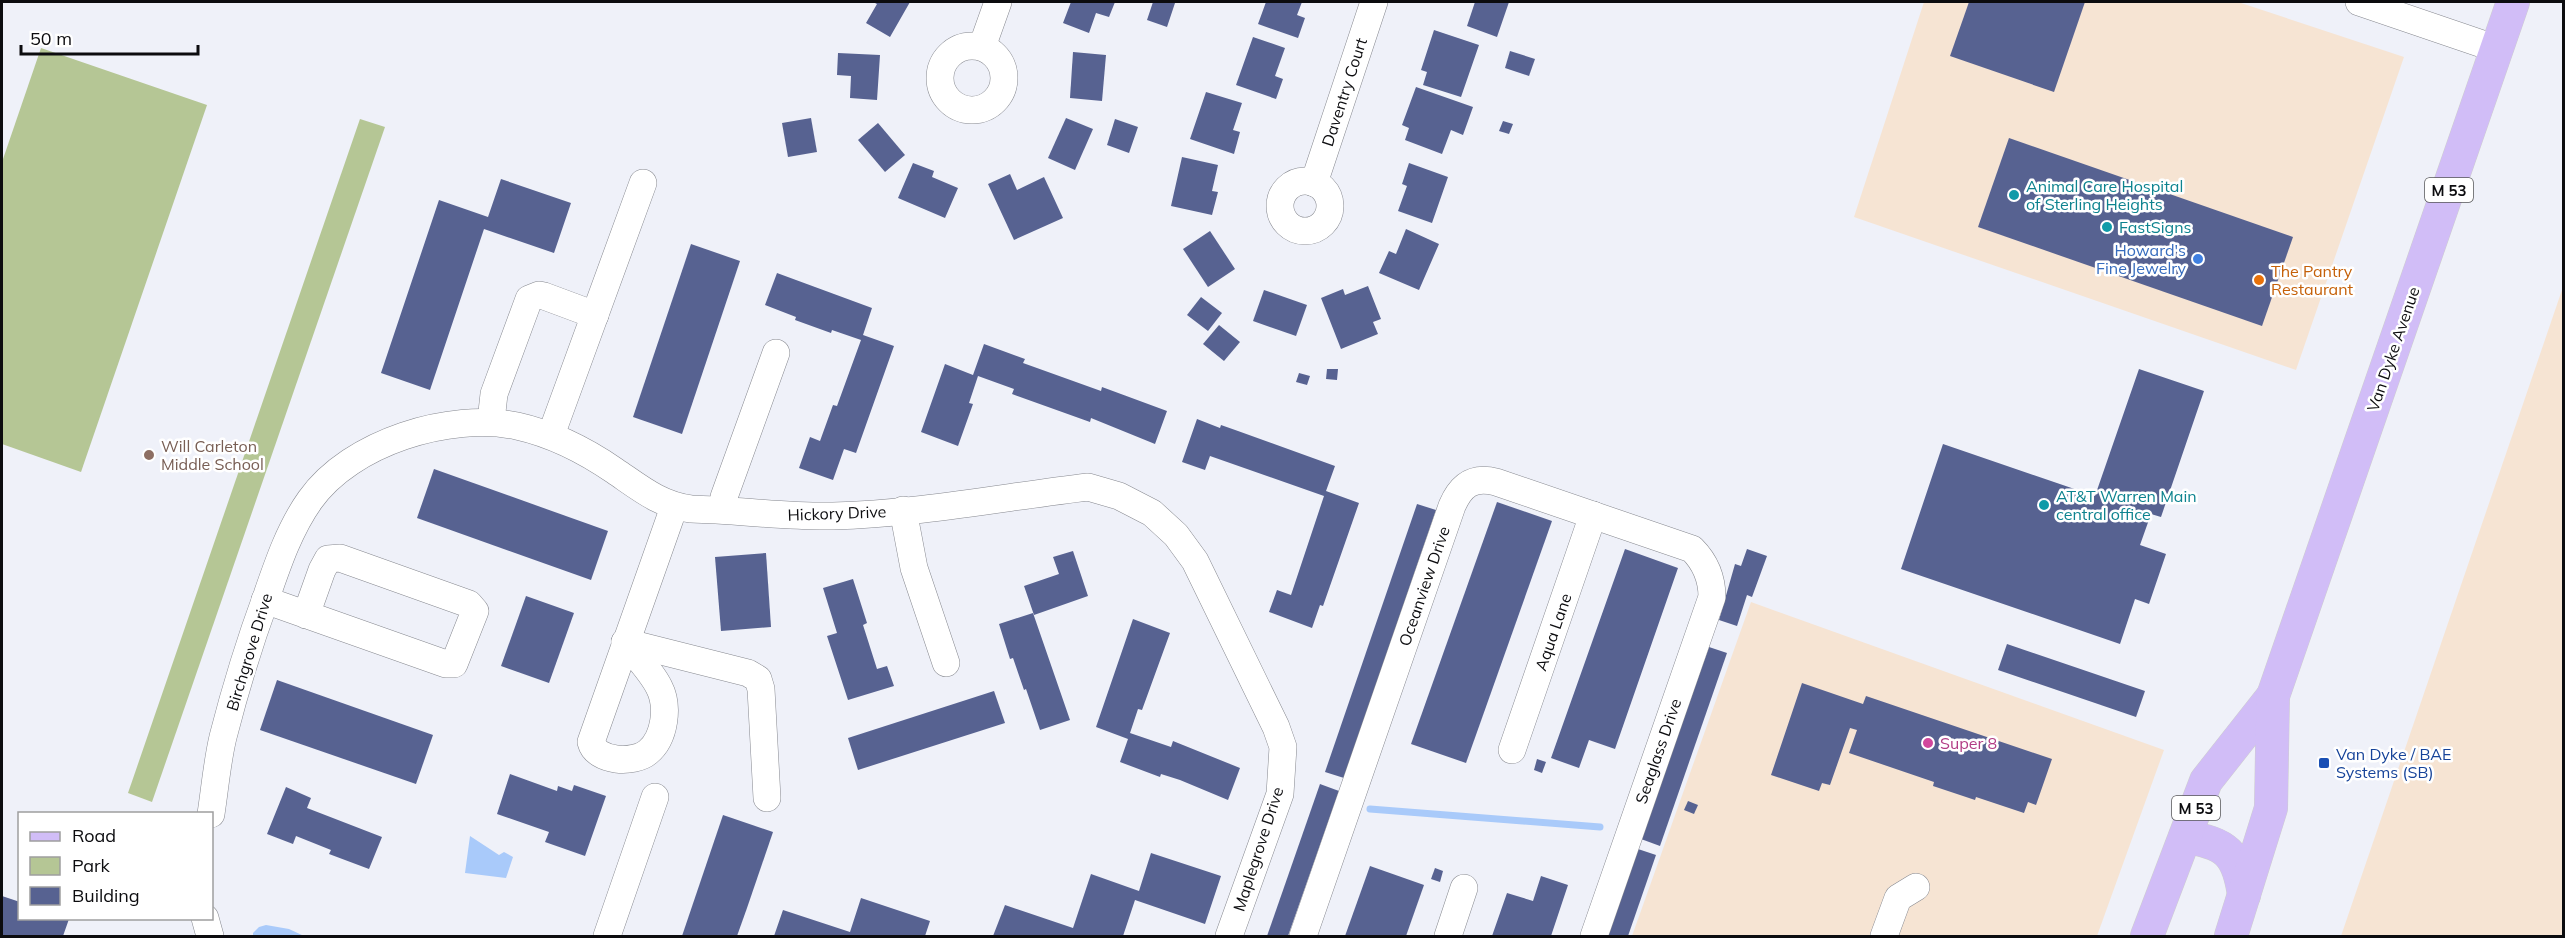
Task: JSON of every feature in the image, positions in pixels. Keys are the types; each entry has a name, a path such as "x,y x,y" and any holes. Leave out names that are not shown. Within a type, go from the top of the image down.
{"main road":[{"name":"Van Dyke Avenue","path":"2232,936 2271,808 2273,696 2513,2"},
{"name":"Van Dyke Avenue","path":"2147,936 2206,781 2273,696"},
{"path":"2185,837 2214,844 2232,855 2241,875 2244,895"}],"street":[{"path":"982,47 998,2"},
{"name":"Daventry Court","path":"1314,183 1374,2"},
{"path":"2359,2 2497,49"},
{"path":"551,435 643,183"},
{"path":"491,421 494,394 530,299 539,295 544,296 595,315"},
{"path":"724,510 724,497 776,353"},
{"name":"Hickory Drive","path":"311,499 332,477 365,453 405,435 433,428 491,421 551,435 586,453 647,495 674,507 795,516 833,516 903,510 1088,487 1119,496 1152,513 1176,535 1194,561 1276,727"},
{"name":"Oceanview Drive","path":"1304,936 1457,494 1468,483 1479,479 1487,480 1692,549 1705,566"},
{"name":"Birchgrove Drive","path":"211,812 223,739 265,600 296,522 311,499"},
{"path":"674,507 625,642 748,673 758,679 761,688 767,798"},
{"path":"903,510 914,568 946,663"},
{"name":"Aqua Lane","path":"1512,750 1593,515"},
{"path":"265,600 306,615 446,664 454,664 475,610 470,604 340,558 328,559 306,615"},
{"name":"Seaglass Drive","path":"1594,936 1712,597 1712,587 1705,566"},
{"name":"Maplegrove Drive","path":"1229,936 1280,794 1283,747 1276,727"},
{"path":"607,936 655,797"},
{"path":"1884,936 1898,898 1916,887"},
{"path":"1448,936 1464,888"},
{"path":"206,920 210,936"}],"shaded area":[{"path":"1924,2 2238,2 2404,57 2296,370 1854,217"},
{"path":"2563,287 2563,936 2341,936"},
{"path":"1751,602 2164,750 2097,936 1632,936"}],"green space":[{"path":"41,48 207,105 81,472 2,444 2,162"},
{"path":"360,119 385,127 152,802 128,793"}],"water":[{"path":"470,836 499,855 504,852 513,857 506,878 465,873"},
{"path":"266,925 289,929 304,936 253,936 259,927"}],"building":[{"path":"873,2 910,2 890,37 866,23 877,4"},
{"path":"1071,2 1115,2 1109,17 1096,13 1089,33 1063,23"},
{"path":"1153,2 1175,3 1167,27 1147,20"},
{"path":"1266,2 1302,2 1297,15 1305,18 1298,38 1258,24"},
{"path":"1475,2 1509,2 1497,37 1467,26"},
{"path":"1969,2 2085,2 2054,92 1950,56"},
{"path":"1434,30 1479,45 1461,97 1423,85 1427,72 1421,70"},
{"path":"1253,37 1285,48 1275,76 1283,79 1276,99 1236,85"},
{"path":"1510,51 1535,59 1529,76 1505,68"},
{"path":"1073,52 1106,55 1102,101 1070,98"},
{"path":"838,53 880,55 877,100 850,98 851,76 837,75"},
{"path":"1416,87 1473,107 1463,135 1451,130 1442,154 1405,140 1409,128 1402,125"},
{"path":"1206,92 1242,103 1233,130 1240,132 1234,154 1190,139"},
{"path":"811,118 817,152 788,157 782,123"},
{"path":"1066,118 1093,129 1075,170 1048,158"},
{"path":"1115,119 1138,127 1129,153 1107,145"},
{"path":"1503,121 1513,124 1509,134 1499,131"},
{"path":"878,123 905,155 885,172 858,140"},
{"path":"2009,138 2293,237 2262,326 1978,227"},
{"path":"1182,157 1218,165 1212,191 1218,192 1212,215 1171,206"},
{"path":"913,163 934,171 932,177 958,188 945,218 898,198"},
{"path":"1409,163 1448,177 1432,223 1398,211 1407,186 1402,184"},
{"path":"1010,174 1017,190 1044,177 1063,218 1014,240 988,184"},
{"path":"501,179 571,203 554,253 484,229 430,390 381,373 439,200 488,217"},
{"path":"1406,229 1439,244 1419,290 1379,273 1389,251 1396,254"},
{"path":"1210,231 1235,269 1208,287 1183,249"},
{"path":"691,244 740,261 682,434 633,417"},
{"path":"777,273 872,308 863,335 894,346 856,453 844,449 833,480 799,468 810,437 820,441 833,405 837,406 861,340 832,330 831,333 795,320 796,317 765,305"},
{"path":"1368,286 1381,319 1373,322 1378,334 1341,349 1321,298 1343,289 1345,295"},
{"path":"1264,290 1307,305 1296,336 1253,321"},
{"path":"1201,297 1222,313 1208,331 1187,315"},
{"path":"1219,325 1240,342 1224,361 1203,344"},
{"path":"984,344 1025,359 1023,363 1101,391 1102,387 1167,411 1155,444 1091,418 1090,422 1012,394 1014,389 978,376 969,403 973,404 958,446 921,432 945,364 973,375"},
{"path":"1327,369 1338,369 1337,380 1326,379"},
{"name":"AT&T Warren Main central office","path":"2139,369 2204,391 2161,517 2151,514 2140,545 2166,554 2149,604 2135,599 2120,644 1901,569 1943,444 2095,496"},
{"path":"1299,373 1310,376 1307,385 1296,382"},
{"path":"1197,419 1220,428 1221,425 1335,466 1326,491 1359,503 1323,606 1320,605 1312,628 1269,612 1277,590 1291,595 1324,496 1210,456 1205,470 1182,462"},
{"path":"434,469 608,531 591,580 417,518"},
{"path":"1497,502 1552,521 1466,763 1411,744"},
{"path":"1417,504 1436,510 1344,778 1325,772"},
{"path":"1625,549 1678,568 1615,749 1589,740 1579,768 1551,758"},
{"path":"1747,549 1767,556 1752,597 1747,595 1737,626 1719,620 1735,564 1741,566"},
{"path":"1073,551 1088,596 1034,615 1024,586 1059,574 1053,557"},
{"path":"766,553 771,627 721,631 715,557"},
{"path":"853,579 867,623 863,625 877,669 887,666 894,686 848,700 827,636 837,633 823,588"},
{"path":"526,596 574,613 549,683 501,666"},
{"path":"1033,613 1070,720 1040,730 1013,658 1010,659 999,624"},
{"path":"1133,619 1170,633 1142,710 1138,709 1130,733 1171,747 1173,741 1240,768 1228,800 1180,780 1161,774 1160,777 1120,762 1128,739 1096,727"},
{"path":"2007,644 2145,691 2136,717 1998,670"},
{"path":"1709,647 1727,653 1660,846 1641,839"},
{"path":"277,680 433,735 416,784 260,730"},
{"name":"Super 8","path":"1802,683 1863,704 1866,696 2052,759 2036,805 2028,802 2024,813 1976,797 1975,800 1933,786 1934,782 1849,753 1857,730 1850,728 1830,785 1822,783 1819,791 1771,775"},
{"path":"994,691 1005,723 858,770 848,738"},
{"path":"1537,759 1546,762 1542,773 1534,770"},
{"path":"510,774 557,791 558,786 572,791 574,785 606,796 585,856 545,842 549,832 497,814"},
{"path":"1320,784 1339,791 1288,936 1267,936"},
{"path":"286,787 311,798 307,808 382,837 369,869 329,854 331,850 296,836 293,844 267,834"},
{"path":"1688,801 1698,805 1694,814 1684,810"},
{"path":"723,815 773,832 737,936 682,936"},
{"path":"1638,849 1656,855 1628,936 1608,936"},
{"path":"1151,853 1221,876 1205,924 1135,900 1123,936 993,936 1005,905 1073,928 1091,874 1139,891"},
{"path":"1370,866 1424,885 1406,936 1345,936"},
{"path":"1435,868 1443,871 1440,882 1431,879"},
{"path":"1541,876 1568,885 1551,936 1492,936 1507,893 1533,901"},
{"path":"2,896 18,901 18,920 69,920 63,936 2,936"},
{"path":"861,898 930,921 925,936 774,936 783,910 850,932"}],"waterway":[{"path":"1370,809 1600,827"}],"place":[{"name":"Animal Care Hospital of Sterling Heights","path":"2014,195"},
{"name":"FastSigns","path":"2107,227"},
{"name":"Howard's Fine Jewelry","path":"2198,259"},
{"name":"The Pantry Restaurant","path":"2259,280"},
{"name":"Will Carleton Middle School","path":"149,455"},
{"name":"AT&T Warren Main central office","path":"2044,505"},
{"name":"Super 8","path":"1928,743"},
{"name":"Van Dyke / BAE Systems (SB)","path":"2324,763"}]}
